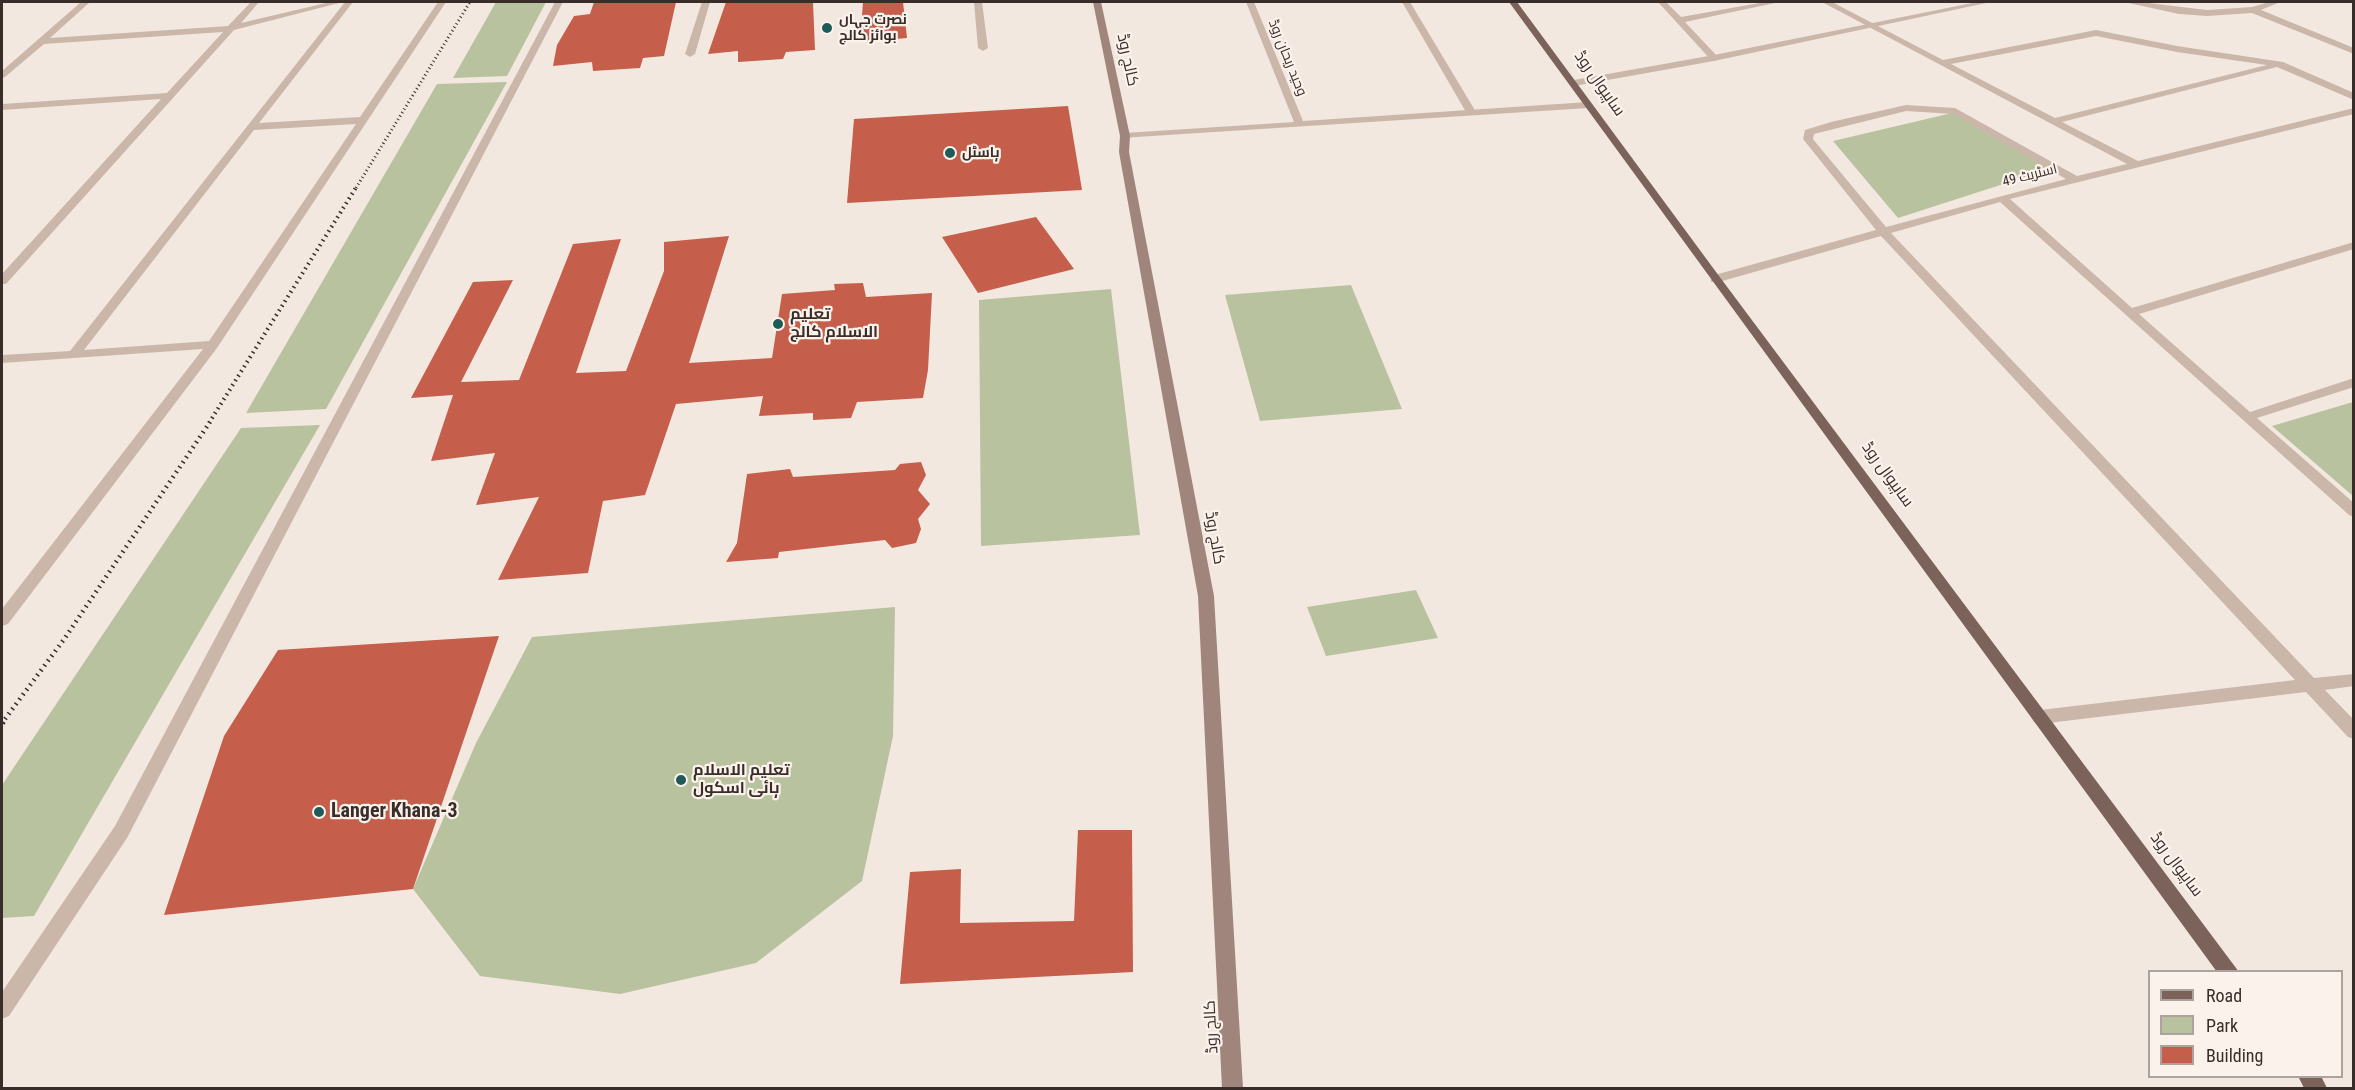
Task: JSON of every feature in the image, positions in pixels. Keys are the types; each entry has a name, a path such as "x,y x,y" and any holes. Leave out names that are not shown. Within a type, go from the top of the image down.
{"main road":[{"name":"کالج روڈ","path":"1097,2 1125,136 1124,152 1206,596 1233,1089"},
{"name":"ساہیوال روڈ","path":"1513,2 2228,970"}],"street":[{"path":"2,75 86,2"},
{"path":"2,281 167,96 255,2"},
{"path":"41,41 228,29 339,2"},
{"path":"75,353 349,2"},
{"path":"2,620 213,345 442,2"},
{"path":"2,1009 121,832 559,2"},
{"path":"690,54 706,2"},
{"path":"978,2 983,48"},
{"name":"وحید ریحان روڈ","path":"1250,2 1300,125"},
{"path":"1406,2 1471,112"},
{"path":"1662,2 1714,58"},
{"path":"1679,20 1776,2"},
{"path":"1826,2 2137,165"},
{"path":"1574,83 1714,58 1987,2"},
{"path":"2128,2 2179,11 2207,13 2253,10 2276,2"},
{"path":"2253,10 2354,51"},
{"path":"1944,62 2096,33 2177,49 2283,65 2354,97"},
{"path":"2054,121 2283,65"},
{"path":"2,106 167,96"},
{"path":"1125,136 1588,105"},
{"path":"2076,180 1955,111 1906,108 1809,132 1808,139 1813,146 1883,231 2354,732"},
{"name":"اسٹریٹ 49","path":"1716,279 2002,198 2354,111"},
{"path":"251,127 364,120"},
{"path":"2002,198 2354,512"},
{"path":"2131,312 2354,245"},
{"path":"2,358 213,345"},
{"path":"2248,417 2354,382"},
{"path":"2040,717 2354,680"}],"green space":[{"path":"496,2 546,2 507,76 453,78"},
{"path":"507,82 326,409 246,413 437,84"},
{"path":"1952,113 2050,169 1898,218 1833,141"},
{"path":"1351,285 1402,409 1260,421 1225,295"},
{"path":"1111,289 1140,535 981,546 979,300"},
{"path":"2354,402 2353,496 2272,426"},
{"path":"320,425 34,916 2,918 2,785 241,428"},
{"path":"1416,590 1438,638 1326,656 1307,607"},
{"path":"895,607 893,736 862,881 756,963 620,994 480,976 413,889 476,743 532,637"}],"building":[{"path":"594,2 676,2 664,56 643,58 640,68 593,71 592,62 553,66 557,45 574,16 590,14"},
{"path":"726,2 813,2 815,50 786,52 783,59 738,62 738,51 708,54"},
{"path":"863,2 903,2 907,38 860,42"},
{"name":"ہاسٹل","path":"1068,106 1082,190 847,203 854,119"},
{"path":"1036,217 1074,269 978,293 942,237"},
{"path":"729,236 689,363 772,358 782,294 835,290 834,284 863,283 866,297 932,293 928,370 923,398 857,402 851,418 813,420 813,413 759,416 763,396 676,404 645,495 603,501 588,573 498,580 539,497 476,505 495,453 431,461 453,395 411,398 473,282 513,280 461,382 519,380 573,244 621,239 576,373 626,371 664,271 664,242"},
{"path":"921,462 926,475 918,490 930,504 918,519 921,529 916,543 892,548 885,540 779,552 778,558 726,562 737,543 747,474 790,469 793,477 895,470 900,464"},
{"name":"Langer Khana-3","path":"499,636 413,889 164,915 224,736 278,650"},
{"path":"1078,830 1132,830 1133,972 900,984 910,872 961,869 960,923 1074,921"}],"railway":[{"path":"356,188 470,2"},
{"path":"209,423 357,186"},
{"path":"5,719 65,638 210,422"},
{"path":"2,723 6,717"}],"place":[{"name":"نصرت جہاں بوائز کالج","path":"827,28"},
{"name":"ہاسٹل","path":"950,153"},
{"name":"تعلیم الاسلام کالج","path":"778,324"},
{"name":"تعلیم الاسلام ہائی اسکول","path":"681,780"},
{"name":"Langer Khana-3","path":"319,812"}]}
